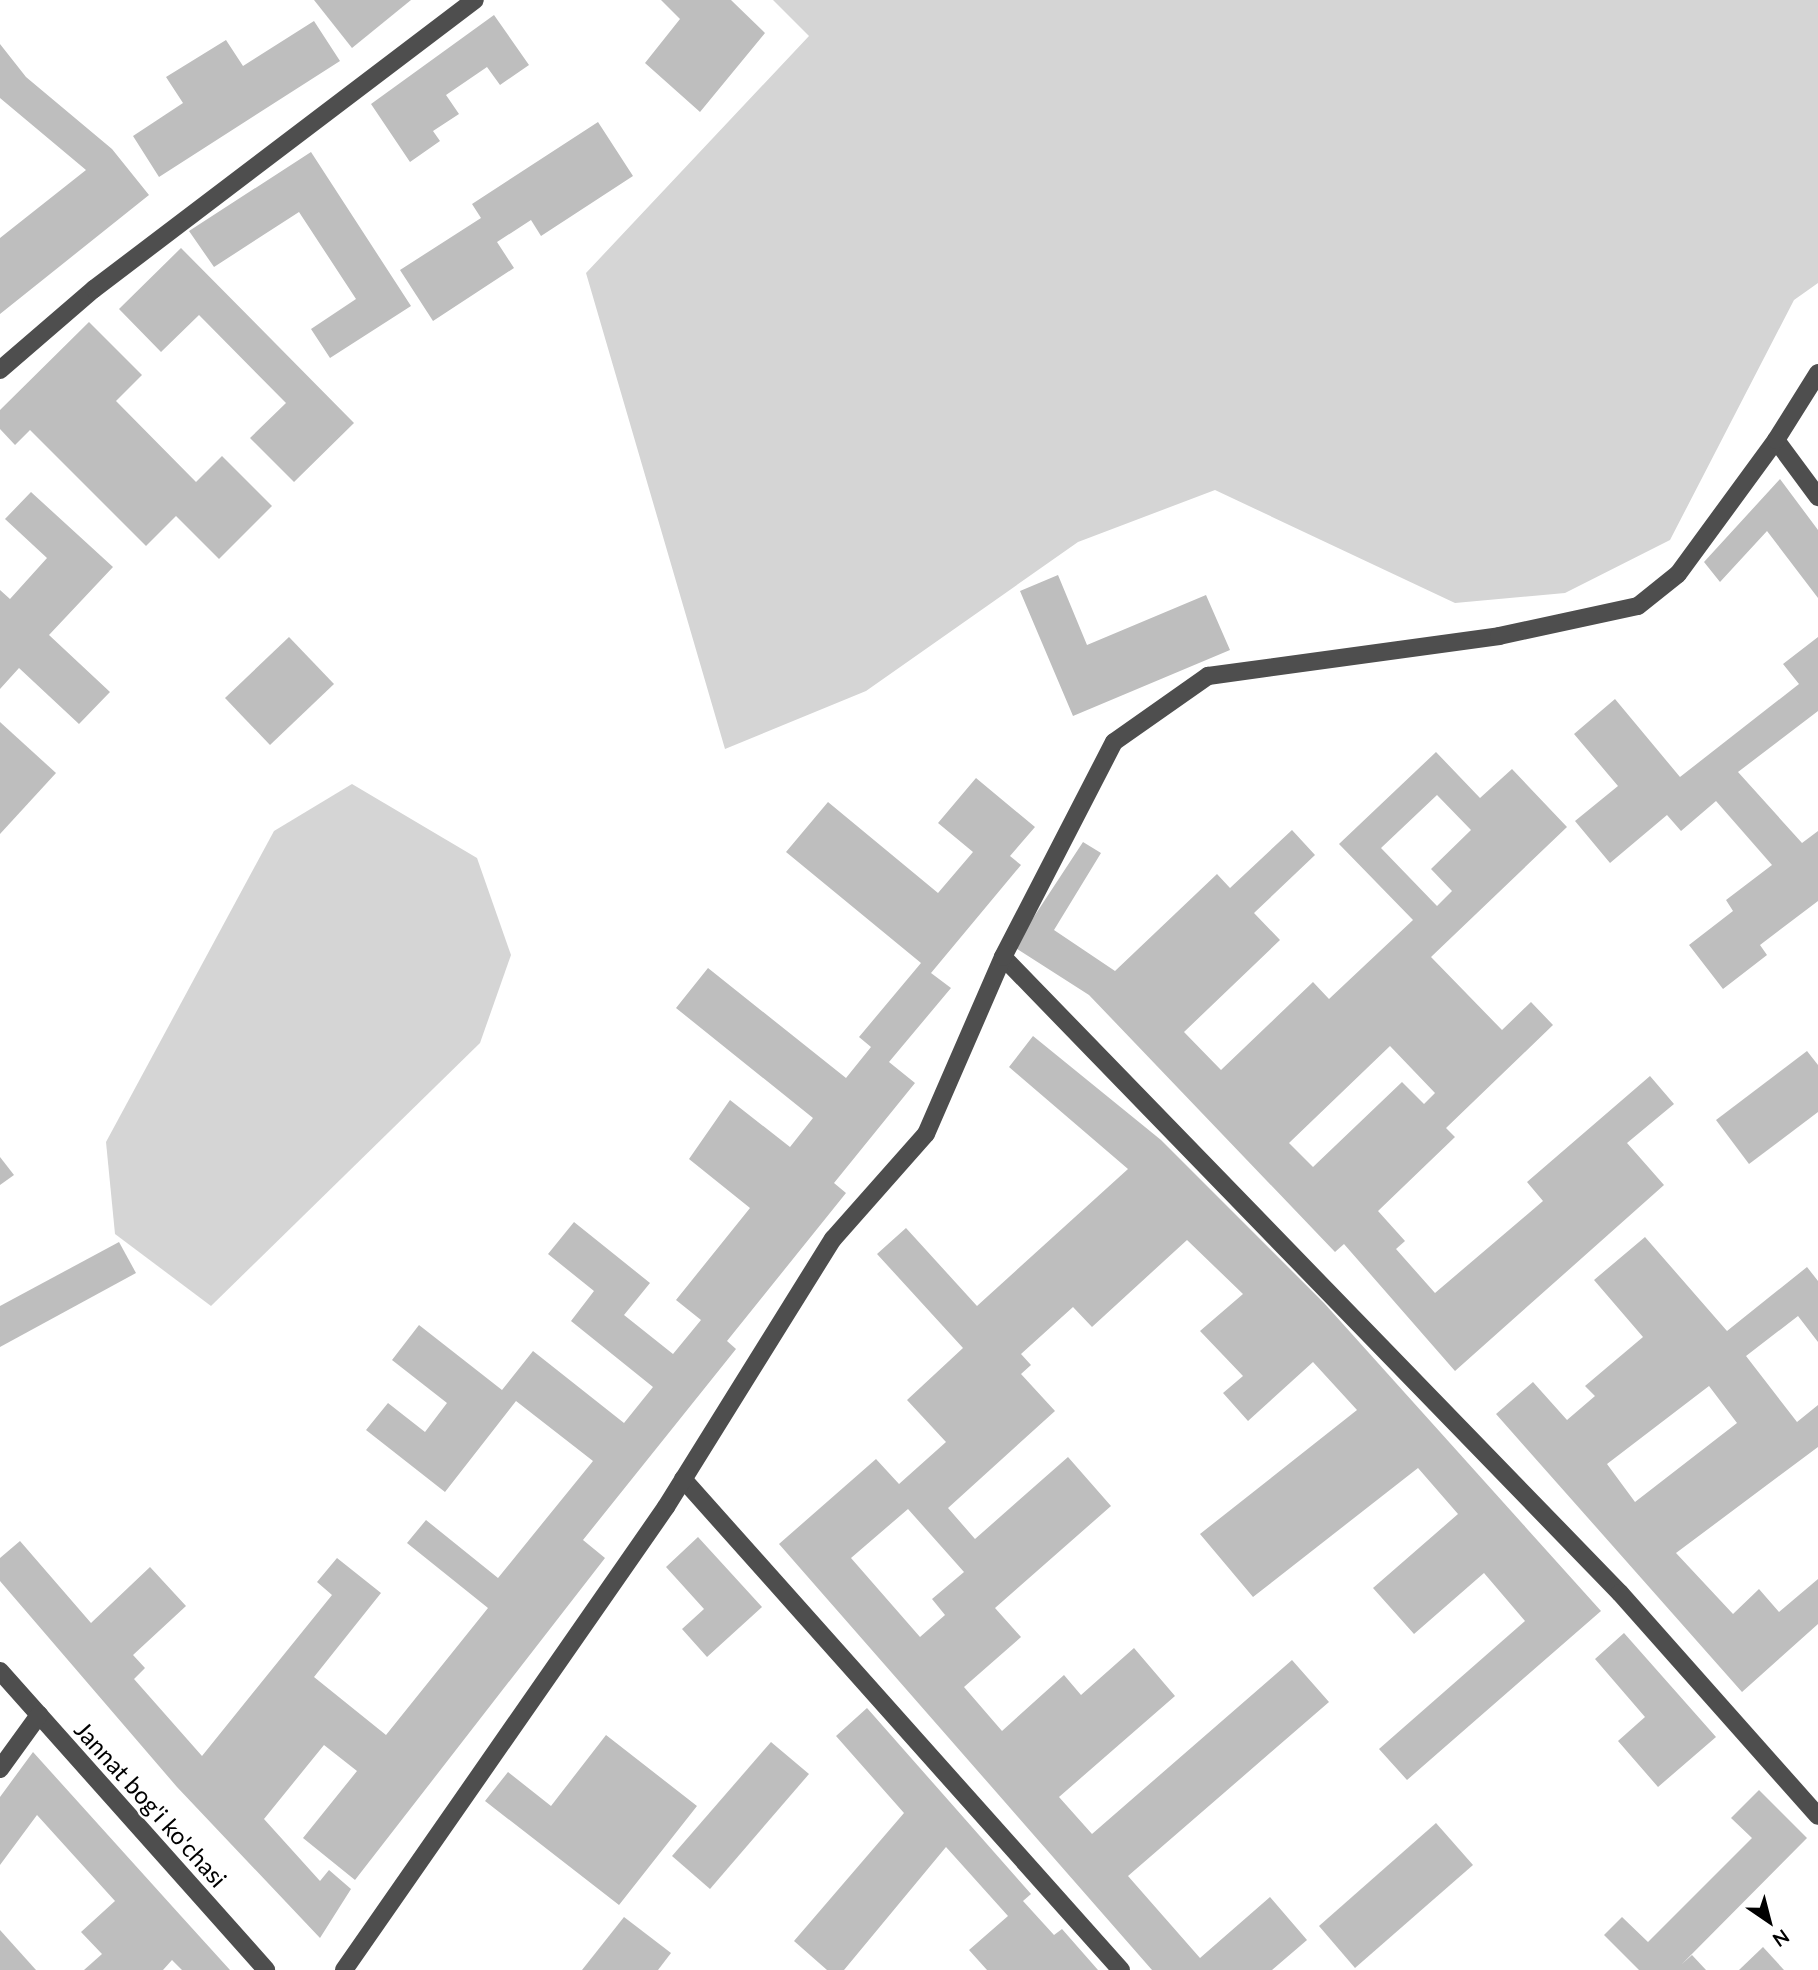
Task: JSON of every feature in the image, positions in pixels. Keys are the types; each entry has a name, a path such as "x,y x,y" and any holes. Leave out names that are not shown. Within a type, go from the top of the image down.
{"street":[{"path":"0,370 94,289 475,0"},
{"path":"344,1970 683,1479 833,1238 926,1134 1003,957 1114,742 1208,676 1499,636 1638,606 1678,574 1776,440 1818,373"},
{"path":"1776,440 1818,496"},
{"path":"1003,957 1620,1593 1818,1816"},
{"path":"683,1479 1121,1970"},
{"name":"Jannat bog'i ko'chasi","path":"0,1671 267,1970"},
{"path":"0,1769 39,1715"}],"shaded area":[{"path":"773,0 1818,0 1818,283 1794,300 1670,540 1565,593 1455,603 1215,490 1078,542 866,691 725,749 586,273 809,36"},
{"path":"352,784 477,858 511,955 480,1043 211,1306 115,1234 106,1142 274,831"}],"building":[{"path":"314,0 411,0 352,48"},
{"path":"661,0 731,0 765,33 700,112 645,63 680,19"},
{"path":"494,15 529,65 500,85 487,67 446,95 459,114 433,131 440,141 410,162 371,104"},
{"path":"314,21 340,61 159,177 133,136 183,103 166,77 226,40 243,66"},
{"path":"0,44 26,77 112,149 149,195 0,314 0,238 86,170 0,98"},
{"path":"598,122 633,176 541,236 531,220 497,242 514,268 433,321 400,270 481,218 472,204"},
{"path":"311,152 411,306 330,358 311,329 356,299 299,212 214,267 189,231"},
{"path":"181,248 354,423 294,482 250,438 286,403 199,315 161,352 119,309"},
{"path":"89,322 142,375 116,401 196,482 222,456 272,506 219,559 176,516 146,546 30,430 15,445 0,429 0,410"},
{"path":"1780,479 1818,530 1818,598 1767,531 1720,582 1704,562"},
{"path":"31,492 113,567 49,635 110,692 79,724 19,668 0,689 0,590 10,599 47,558 5,519"},
{"path":"1058,575 1087,645 1206,595 1230,650 1073,716 1020,591"},
{"path":"289,637 334,684 270,745 225,698"},
{"path":"1818,637 1818,711 1738,772 1802,843 1818,831 1818,901 1760,945 1767,955 1723,989 1689,945 1733,911 1726,900 1772,865 1716,801 1681,831 1667,815 1610,863 1575,821 1618,786 1574,734 1615,699 1680,777 1799,684 1783,664"},
{"path":"0,722 56,773 0,834"},
{"path":"1436,752 1480,798 1512,769 1567,827 1431,957 1502,1030 1531,1002 1553,1025 1446,1128 1455,1137 1378,1211 1405,1241 1396,1249 1435,1293 1543,1201 1527,1182 1650,1076 1674,1104 1627,1143 1664,1185 1455,1371 1344,1244 1335,1252 1089,995 1014,947 1083,842 1101,853 1054,930 1115,971 1217,874 1230,888 1292,830 1315,855 1254,913 1280,940 1184,1032 1221,1070 1313,982 1329,999 1413,920 1339,844","holes":["1437,795 1471,830 1431,869 1452,891 1437,906 1381,848","1390,1046 1435,1093 1424,1104 1402,1082 1313,1167 1289,1143"]},
{"path":"976,778 1035,827 1010,856 1021,865 931,973 951,988 889,1062 915,1083 834,1183 846,1193 727,1341 736,1349 583,1540 605,1558 355,1880 303,1838 357,1771 324,1745 264,1819 320,1881 329,1870 351,1889 320,1938 177,1787 0,1581 0,1558 20,1541 91,1623 150,1567 186,1606 133,1655 145,1668 134,1679 202,1756 332,1595 317,1582 337,1558 381,1593 314,1677 386,1735 488,1608 407,1543 426,1520 498,1578 593,1461 516,1401 445,1492 366,1430 388,1403 425,1432 447,1403 392,1360 419,1325 502,1390 533,1351 624,1423 653,1387 571,1321 594,1291 548,1254 574,1222 650,1283 624,1315 673,1354 701,1320 676,1300 750,1208 689,1159 730,1100 790,1147 813,1118 676,1008 708,968 846,1078 871,1047 859,1037 921,963 786,852 828,802 938,893 973,852 938,823"},
{"path":"1033,1036 1161,1140 1324,1303 1601,1611 1407,1780 1379,1749 1525,1621 1484,1573 1414,1634 1373,1588 1458,1514 1418,1468 1253,1597 1200,1534 1357,1410 1313,1362 1248,1421 1223,1393 1243,1376 1200,1331 1243,1294 1187,1240 1092,1327 1073,1307 1021,1354 1031,1365 1021,1374 1055,1411 948,1508 975,1539 1068,1457 1111,1506 995,1608 1021,1637 964,1687 1002,1731 1064,1675 1081,1695 1134,1648 1175,1696 1059,1797 1092,1834 1292,1660 1329,1702 1128,1876 1200,1958 1270,1897 1307,1940 1272,1970 1152,1970 779,1544 876,1459 899,1484 946,1442 907,1400 963,1348 877,1254 906,1228 977,1306 1128,1169 1009,1067","holes":["908,1509 964,1572 932,1599 945,1615 920,1637 851,1558"]},
{"path":"1807,1051 1818,1065 1818,1112 1749,1164 1716,1120"},
{"path":"0,1157 14,1175 0,1185"},
{"path":"1645,1237 1727,1331 1807,1267 1818,1281 1818,1342 1798,1316 1746,1356 1797,1422 1818,1405 1818,1447 1676,1553 1733,1614 1759,1589 1779,1612 1818,1579 1818,1624 1742,1692 1496,1414 1533,1382 1567,1420 1595,1396 1585,1386 1643,1337 1594,1280","holes":["1709,1386 1737,1423 1635,1502 1607,1464"]},
{"path":"119,1242 136,1273 0,1347 0,1306"},
{"path":"698,1537 762,1607 707,1657 682,1629 704,1609 666,1567"},
{"path":"1624,1633 1716,1737 1658,1787 1618,1741 1645,1717 1595,1659"},
{"path":"867,1708 1031,1894 1023,1901 1054,1935 1062,1929 1098,1970 987,1970 969,1950 1008,1916 946,1847 844,1970 827,1970 794,1941 904,1813 836,1736"},
{"path":"606,1735 697,1806 619,1905 485,1801 508,1772 551,1806"},
{"path":"771,1742 809,1774 710,1889 672,1856"},
{"path":"33,1752 230,1970 182,1970 172,1960 163,1970 84,1970 102,1954 81,1932 115,1901 37,1815 0,1865 0,1797"},
{"path":"1759,1790 1807,1838 1682,1964 1692,1955 1706,1970 1639,1970 1604,1935 1622,1917 1648,1942 1752,1838 1731,1818"},
{"path":"1436,1823 1473,1865 1355,1968 1319,1926"},
{"path":"624,1917 671,1953 658,1970 582,1970"},
{"path":"0,1930 36,1970 0,1970"},
{"path":"1763,1947 1784,1970 1739,1970"}]}
